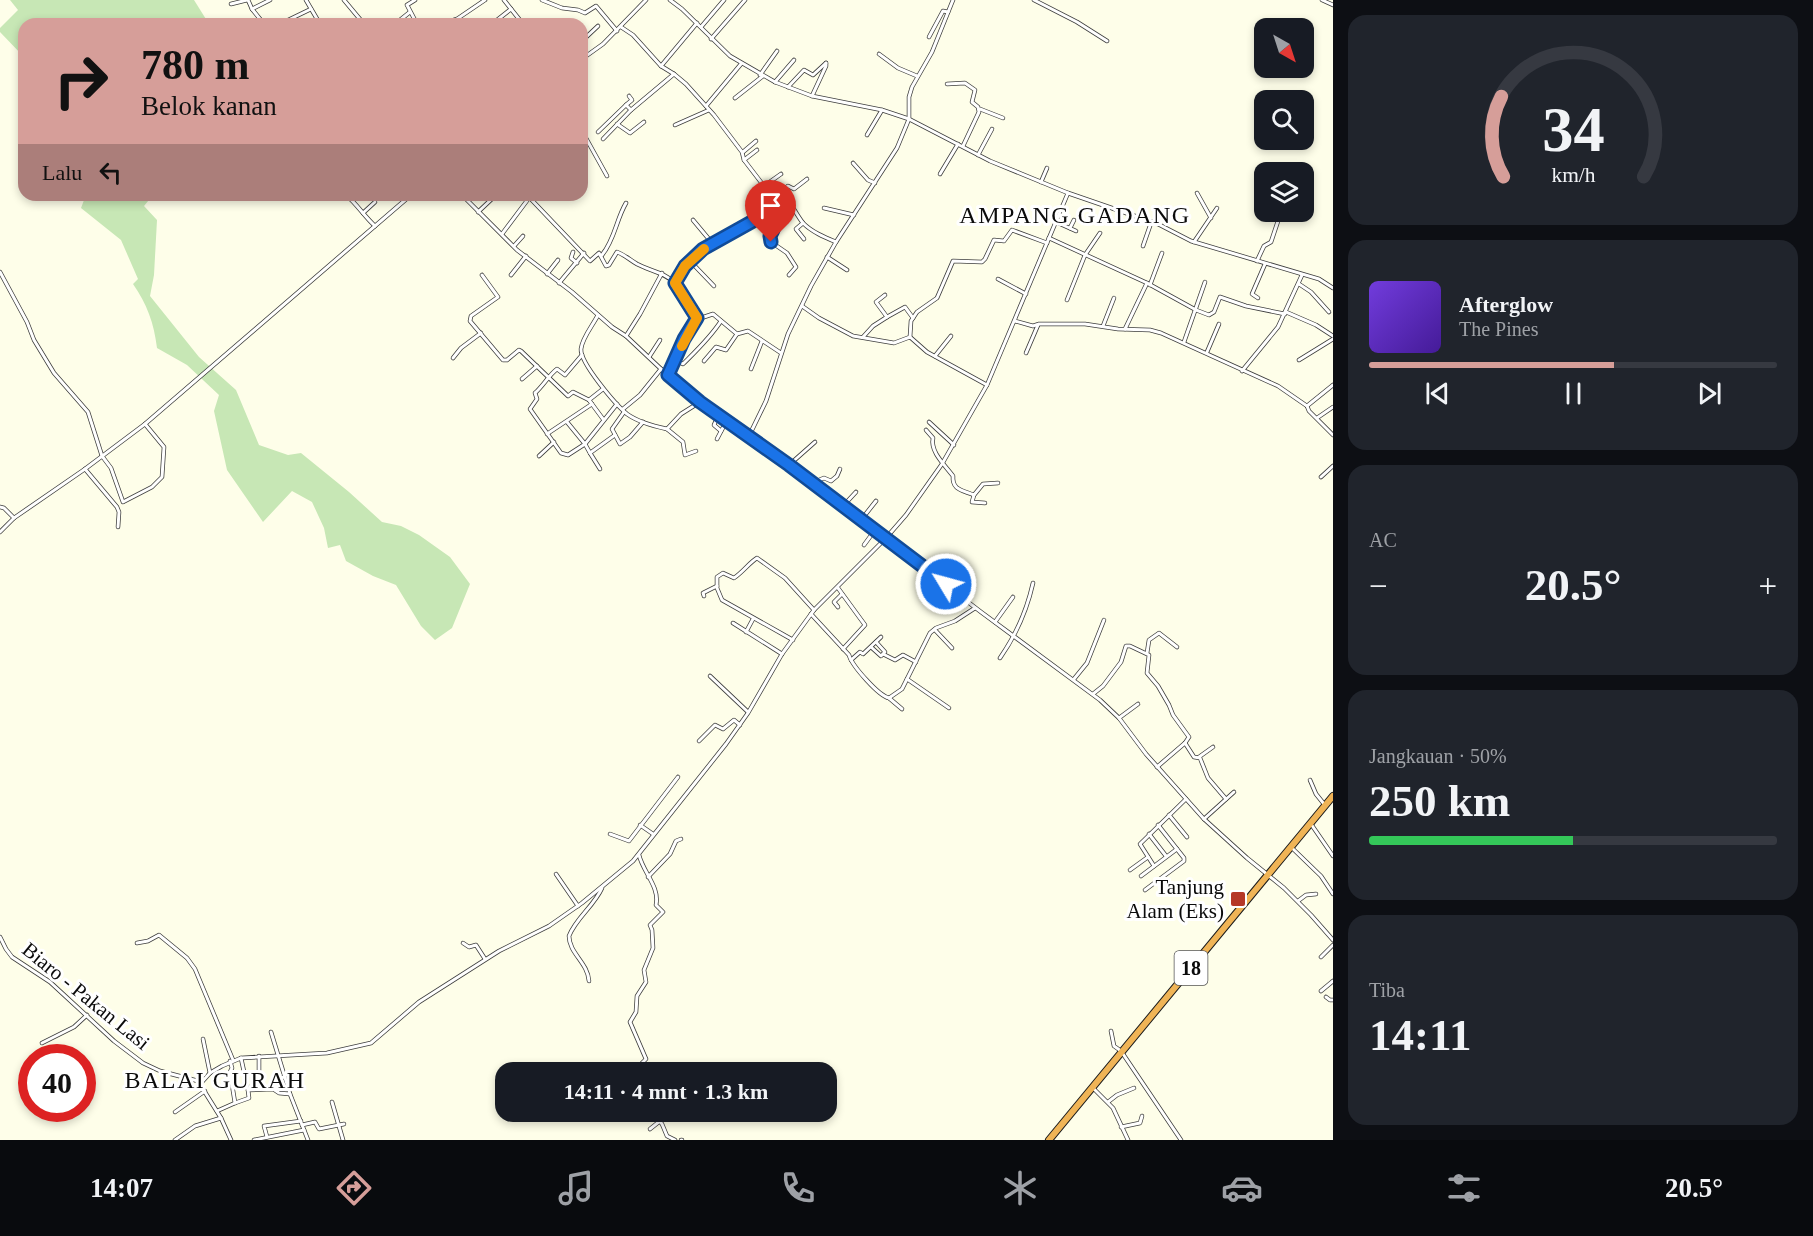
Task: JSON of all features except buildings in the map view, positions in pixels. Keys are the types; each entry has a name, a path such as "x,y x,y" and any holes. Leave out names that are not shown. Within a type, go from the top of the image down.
{"highway":[{"name":"18","path":"1049,1140 1333,796"}],"street":[{"path":"231,4 246,0 259,18"},
{"path":"252,9 270,0"},
{"path":"306,0 316,18"},
{"path":"344,0 359,18"},
{"path":"414,0 407,5 414,18"},
{"path":"458,18 485,0"},
{"path":"513,0 506,2 518,18"},
{"path":"542,0 562,8 585,13 596,6 617,31"},
{"path":"588,54 617,31 646,0"},
{"path":"670,0 741,64 775,82 812,96 882,110 909,119 978,155 1068,193 1169,228 1194,242 1319,279 1333,288"},
{"path":"701,27 724,0"},
{"path":"711,39 745,0"},
{"path":"749,436 766,401 781,353 827,257 894,154 909,119 910,92 932,52 953,0"},
{"path":"1034,0 1077,22 1107,41"},
{"path":"1322,0 1333,5"},
{"path":"292,18 311,9"},
{"path":"500,18 511,9"},
{"path":"929,37 943,11 948,12"},
{"path":"402,18 410,12"},
{"path":"661,66 697,23"},
{"path":"588,35 598,26"},
{"path":"621,27 639,40 661,66 675,74 707,108 742,152 744,160 767,190"},
{"path":"735,98 762,75 777,51"},
{"path":"879,54 898,68 918,76"},
{"path":"775,82 794,60"},
{"path":"788,87 804,70 813,75 826,63 812,96"},
{"path":"675,126 707,108 741,64"},
{"path":"603,139 631,110 675,74"},
{"path":"947,84 965,83 975,90 972,102 979,109 1003,118"},
{"path":"598,132 632,100 628,96"},
{"path":"626,105 631,110"},
{"path":"963,147 979,109"},
{"path":"867,135 882,110"},
{"path":"617,124 630,133 644,122"},
{"path":"978,155 992,129"},
{"path":"742,152 756,141"},
{"path":"588,142 607,176"},
{"path":"940,174 958,144"},
{"path":"744,160 757,150"},
{"path":"853,163 868,180 875,183"},
{"path":"1041,182 1047,168"},
{"path":"764,186 781,174"},
{"path":"781,192 786,186 794,189 807,179"},
{"path":"755,220 752,207 767,190 776,187 803,222 816,233 836,242"},
{"path":"231,1140 201,1083 210,1073 232,1060 241,1058 327,1053 371,1042 419,1002 485,959 549,926 578,906 639,855 653,834 740,725 782,654 814,610 886,538 911,508 942,464 987,385 1068,193"},
{"path":"1197,193 1211,218"},
{"path":"354,201 375,226"},
{"path":"0,531 14,518 86,469 145,424 404,201"},
{"path":"468,201 514,246 626,336 700,402 789,465 975,608 1093,694 1119,718 1157,767 1204,819 1298,901 1333,940"},
{"path":"478,212 490,201"},
{"path":"502,234 525,201"},
{"path":"532,201 590,261 598,253 602,255"},
{"path":"363,214 375,202"},
{"path":"602,255 616,232 618,220 626,203"},
{"path":"824,208 854,215"},
{"path":"1194,242 1217,208"},
{"path":"675,283 690,261 713,244 755,220 764,219 773,230 770,236 771,242 787,253 796,267 789,274"},
{"path":"693,220 713,244"},
{"path":"1070,228 1074,220"},
{"path":"803,222 796,230 804,239"},
{"path":"1056,222 1076,231"},
{"path":"1257,261 1264,246 1271,242 1278,222"},
{"path":"1143,246 1151,223"},
{"path":"910,337 913,318 937,298 954,261 982,262 986,259 994,240 1005,241 1012,230 1047,243"},
{"path":"1067,300 1085,255 1100,232"},
{"path":"514,246 522,236"},
{"path":"1049,238 1148,284 1196,310 1211,315 1220,297 1246,306 1286,313 1310,322 1333,338 1299,360"},
{"path":"573,252 571,258 577,263"},
{"path":"602,255 606,266 617,252 626,255 637,264 662,273 675,283 697,318"},
{"path":"559,282 584,253"},
{"path":"1125,329 1162,253"},
{"path":"511,275 526,256"},
{"path":"827,257 847,270"},
{"path":"547,274 558,260"},
{"path":"690,261 714,286"},
{"path":"1258,298 1252,294 1265,264"},
{"path":"0,272 34,340 54,373 88,412 102,456 111,468 124,502"},
{"path":"626,336 662,273"},
{"path":"482,275 498,297 470,317 470,321 503,360 507,360 519,350 550,377 560,391 568,396 573,392 589,400 603,419"},
{"path":"1242,371 1278,327 1302,275"},
{"path":"998,279 1026,294"},
{"path":"1184,342 1205,282"},
{"path":"1299,284 1311,292 1329,312"},
{"path":"885,296 876,302 887,317"},
{"path":"1103,326 1114,298"},
{"path":"802,306 851,335 894,343 910,337"},
{"path":"863,337 873,326 905,307 913,318"},
{"path":"697,318 701,319 711,314 737,333"},
{"path":"598,315 582,345 582,355 603,388 624,410 643,422 667,429 683,442 685,455 696,451"},
{"path":"668,375 697,318"},
{"path":"674,360 683,364 707,341 721,321"},
{"path":"1015,321 1033,326 1084,324 1156,331 1207,352 1242,371 1278,386 1307,406 1333,435"},
{"path":"1026,353 1039,324"},
{"path":"1207,352 1219,324"},
{"path":"704,361 716,347 726,350 737,333 748,331 781,353"},
{"path":"453,358 461,348 481,333"},
{"path":"935,356 951,336"},
{"path":"910,337 924,350 948,366 966,372 987,385"},
{"path":"649,357 660,340"},
{"path":"751,369 762,341"},
{"path":"582,355 565,375 557,369 535,393 537,401 530,409 561,453 566,455 585,444 617,404"},
{"path":"522,379 537,366"},
{"path":"643,422 621,444 612,427 624,410 662,369"},
{"path":"1307,406 1333,385"},
{"path":"589,400 603,388"},
{"path":"667,429 681,414 700,402"},
{"path":"548,434 592,404"},
{"path":"1317,419 1333,407"},
{"path":"719,414 714,425 721,431"},
{"path":"717,439 727,420"},
{"path":"567,422 585,444 600,469"},
{"path":"930,422 954,445"},
{"path":"118,527 119,512 124,502 154,486 163,475 165,449 145,424"},
{"path":"926,430 933,438 932,444 942,464 953,476 954,486 974,495"},
{"path":"590,453 615,435"},
{"path":"540,456 554,442"},
{"path":"789,465 815,442"},
{"path":"1322,477 1333,466"},
{"path":"86,469 119,512"},
{"path":"812,483 824,478 831,481 838,476 840,469"},
{"path":"985,503 972,502 974,495 981,485 998,483"},
{"path":"843,506 856,492"},
{"path":"861,520 876,501"},
{"path":"0,507 14,518"},
{"path":"864,545 875,530"},
{"path":"793,640 722,600 718,594 718,577 723,573 734,578 745,571 757,558 785,578 814,610"},
{"path":"1000,658 1015,636 1027,606 1033,582"},
{"path":"704,596 705,590 717,586"},
{"path":"837,588 865,625 843,649"},
{"path":"838,607 834,602 842,594"},
{"path":"995,622 1013,597"},
{"path":"889,698 902,689 929,634 975,608"},
{"path":"811,615 849,655 850,660 882,696 889,698 902,709"},
{"path":"746,632 753,619"},
{"path":"1074,679 1087,663 1104,620"},
{"path":"733,623 782,654"},
{"path":"934,630 952,648"},
{"path":"1157,767 1185,743 1188,734 1173,715 1158,686 1147,673 1150,658 1147,653 1149,640 1159,633 1177,647"},
{"path":"850,660 860,652 864,653 881,637"},
{"path":"876,642 885,652 883,654"},
{"path":"872,646 881,656 883,654 894,660 904,655 916,663"},
{"path":"1093,694 1104,685 1121,662 1126,646 1147,653"},
{"path":"710,676 748,713"},
{"path":"908,679 949,708"},
{"path":"1119,718 1138,704"},
{"path":"699,741 715,725 723,729 734,720 740,725"},
{"path":"1185,743 1193,756 1199,757 1213,747"},
{"path":"1199,757 1208,778 1226,799"},
{"path":"610,834 628,841 678,777"},
{"path":"1310,780 1325,806"},
{"path":"1204,819 1234,792"},
{"path":"1154,866 1140,844 1186,798"},
{"path":"1169,815 1187,837"},
{"path":"1310,823 1333,856"},
{"path":"640,825 653,834"},
{"path":"1145,890 1183,862 1184,858 1158,825"},
{"path":"1149,834 1167,857"},
{"path":"648,877 670,854 676,841 681,839"},
{"path":"1291,847 1321,876 1333,894"},
{"path":"1141,876 1177,849"},
{"path":"639,855 656,890 656,905 663,912 650,925 653,948 645,966 646,982 637,996 636,1012 630,1022 646,1059 643,1062"},
{"path":"1130,870 1148,856"},
{"path":"556,874 578,906"},
{"path":"589,981 586,968 571,946 569,936 603,886"},
{"path":"1298,901 1306,895 1316,894"},
{"path":"137,943 148,941 159,935 187,958 195,969 232,1060 230,1072 235,1103"},
{"name":"Biaro - Pakan Lasi","path":"0,937 12,957 50,982 125,1051 142,1063 160,1071 201,1083"},
{"path":"463,943 468,947 476,945 485,959"},
{"path":"1321,957 1333,945"},
{"path":"1321,990 1333,981"},
{"path":"1326,997 1333,1000"},
{"path":"42,1043 74,1027 87,1015"},
{"path":"1111,1031 1114,1046 1121,1051 1180,1140"},
{"path":"271,1032 290,1094 308,1140"},
{"path":"203,1039 210,1073"},
{"path":"259,1056 259,1074"},
{"path":"216,1111 249,1098 241,1058"},
{"path":"273,1079 285,1077"},
{"path":"1092,1087 1108,1102 1128,1140"},
{"path":"1108,1102 1117,1095 1134,1088"},
{"path":"248,1090 274,1089 279,1093 290,1094"},
{"path":"175,1112 205,1091"},
{"path":"332,1102 343,1140"},
{"path":"1121,1127 1140,1123 1142,1116"},
{"path":"175,1140 195,1126 221,1118"},
{"path":"267,1137 265,1126 315,1122 319,1129 344,1124"},
{"path":"650,1129 658,1122 666,1136 675,1140"},
{"path":"254,1140 304,1130"}],"green space":[{"path":"10,0 194,0 205,18 18,18 18,51 0,32 0,28 18,10"},
{"path":"84,201 148,201 144,206 157,220 154,275 150,296 199,357 236,390 259,445 288,455 301,453 382,522 401,526 419,535 450,557 470,584 452,628 435,640 421,626 396,585 373,576 346,561 340,545 328,548 324,528 312,502 292,491 263,522 227,470 214,411 219,395 187,365 157,348 149,314 133,284 138,279 121,240 81,208"}],"slow traffic":[{"path":"682,346 697,318 675,283 685,266 704,249"}],"place":[{"name":"Tanjung Alam (Eks)","path":"1238,899"}],"district":[{"name":"AMPANG GADANG","path":"1075,215"},
{"name":"BALAI GURAH","path":"215,1080"}],"route":[{"path":"771,242 770,236 773,230 764,219 755,220 707,246 685,266 675,283 697,318 684,339 668,375 700,402 789,465 946,584"}]}
